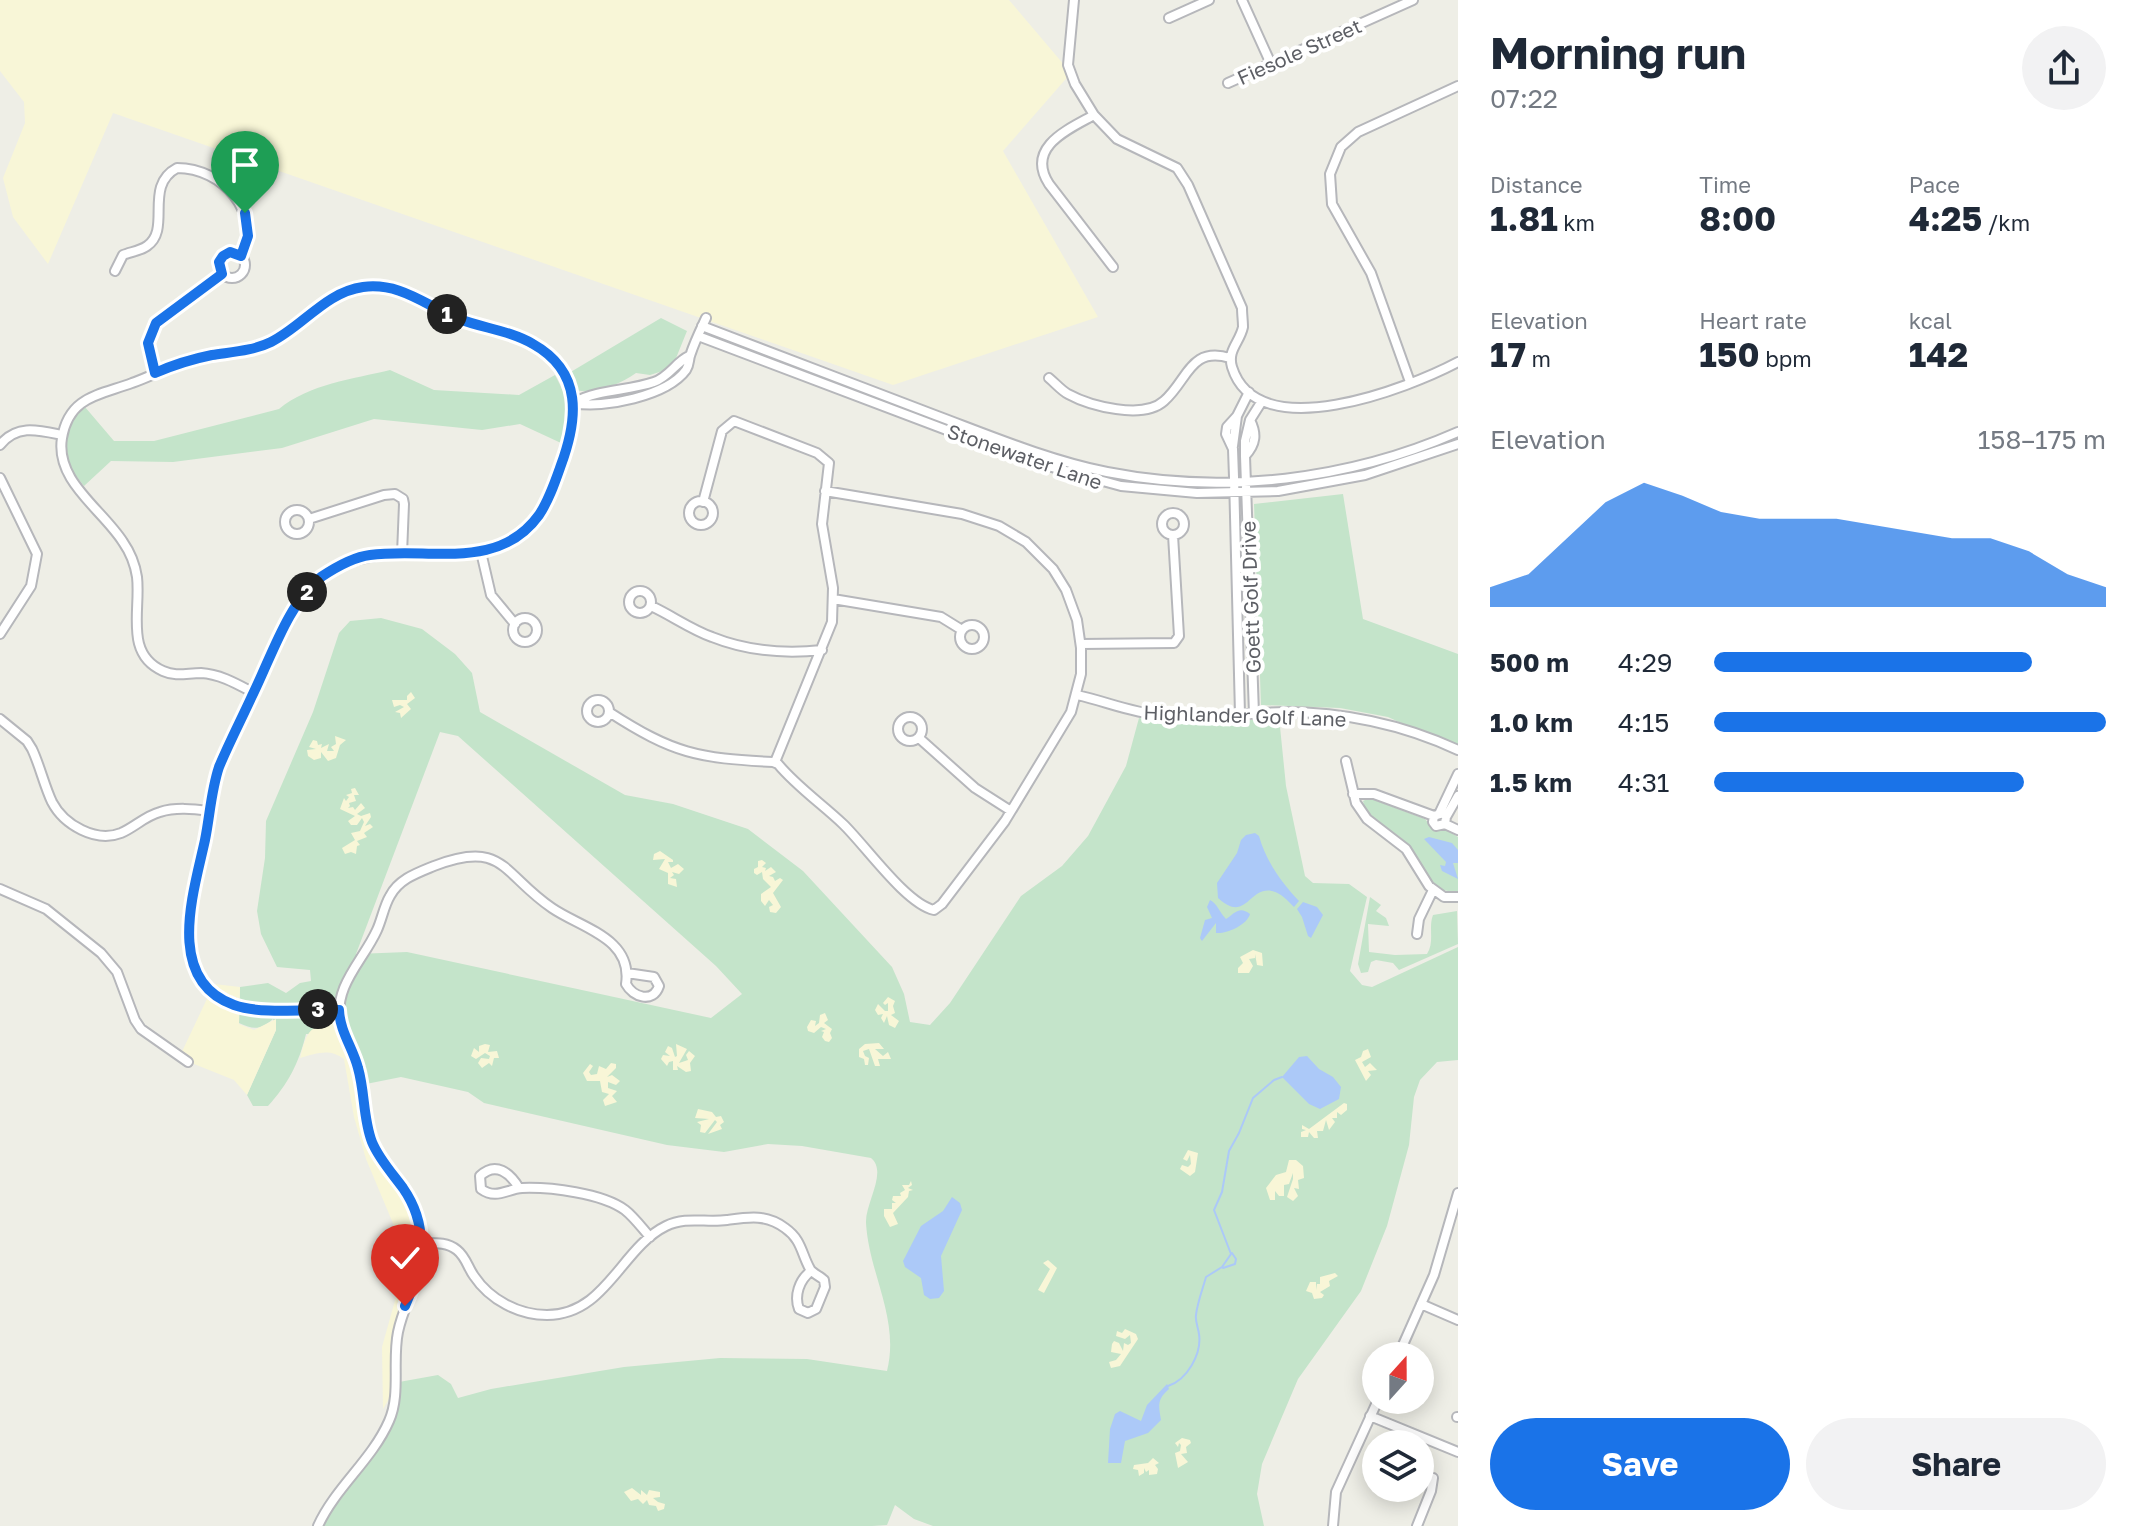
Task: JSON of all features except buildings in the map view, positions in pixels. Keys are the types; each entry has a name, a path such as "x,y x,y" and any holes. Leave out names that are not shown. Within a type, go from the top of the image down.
{"street":[{"path":"1074,0 1068,65 1075,84 1094,115 1117,139 1177,168 1188,185 1242,308 1243,328 1230,358 1238,380 1249,392 1262,401 1285,408 1321,407 1352,401 1410,382 1458,362"},
{"path":"1169,18 1209,0"},
{"path":"1242,0 1271,64"},
{"name":"Fiesole Street","path":"1228,83 1413,0"},
{"path":"1410,382 1371,273 1332,204 1329,183 1341,147 1358,132 1458,86"},
{"path":"1094,115 1054,138 1046,148 1043,172 1113,267"},
{"path":"115,271 123,255 146,246 155,237 160,190 166,177 177,168 215,180 242,204 248,236 241,256"},
{"path":"230,252 241,256 245,264 241,274 233,278 222,274 219,262 223,256 230,252"},
{"path":"155,373 148,343 156,323 222,274"},
{"path":"254,693 213,674 171,674 155,667 143,655 136,632 137,577 133,561 120,537 72,480 63,460 62,435 73,412 89,397 135,383 194,359 270,343 337,295 359,288 380,287 405,292 456,318 533,343 548,354 567,381 574,403 571,439 540,513 514,538 481,552 361,557 334,569 316,582 292,613 219,767 188,926 192,958 204,984 219,997 238,1006 339,1010"},
{"name":"Stonewater Lane","path":"1458,432 1402,454 1296,477 1234,482 1148,478 1107,472 1054,458 704,322 698,336 1026,460 1113,485 1154,491 1246,494 1298,488 1365,475 1458,444"},
{"path":"574,403 586,396 652,383 669,374 682,359 689,356 698,336"},
{"path":"1049,378 1068,394 1137,412 1163,403 1196,361 1216,354 1230,358"},
{"name":"Goett Golf Drive","path":"1240,714 1233,449 1237,416 1249,392"},
{"name":"Goett Golf Drive","path":"1254,714 1245,441 1250,420 1262,401"},
{"path":"703,502 720,436 726,425 739,422 811,450 827,459 830,467 825,491 824,545 831,576 832,622 775,762"},
{"path":"0,445 9,435 20,430 62,435"},
{"path":"0,478 37,554 31,586 0,634"},
{"path":"609,712 650,738 676,749 725,760 775,762 844,825 885,872 923,906 931,909 942,904 1011,811 1061,730 1077,695 1081,644 1075,612 1060,579 1036,551 1009,531 975,517 825,491"},
{"path":"309,519 384,495 400,496 404,504 402,554"},
{"path":"1081,644 1158,642 1170,645 1177,640 1173,535"},
{"path":"481,552 491,595 515,624"},
{"path":"833,599 941,617 962,630"},
{"path":"651,606 712,637 735,644 772,651 822,650"},
{"name":"Highlander Golf Lane","path":"1077,695 1165,716 1314,713 1366,720 1419,734 1458,750"},
{"path":"0,719 27,741 51,800 75,827 98,835 118,834 157,812 181,809 210,811"},
{"path":"919,738 975,788 1011,811"},
{"path":"1346,761 1351,773 1353,794 1374,827 1406,849 1433,890 1444,897 1458,897"},
{"path":"1441,817 1455,794 1458,774"},
{"path":"1353,794 1374,794 1441,817 1458,830"},
{"path":"318,1526 389,1421 396,1390 394,1361 397,1334 416,1279 422,1243 412,1204 371,1140 359,1069 343,1034 339,1010 342,990 376,933 390,896 402,881 455,858 486,856 506,866 535,896 554,910 604,936 620,953 627,973"},
{"path":"0,889 46,909 101,953 117,972 141,1029 188,1062"},
{"path":"1417,934 1419,919 1433,890"},
{"path":"519,1188 511,1174 505,1171 490,1170 480,1176 481,1189 487,1194 504,1194 519,1188 569,1190 612,1202 626,1210 650,1237"},
{"path":"1404,1342 1438,1262 1458,1193"},
{"path":"422,1243 438,1243 456,1249 474,1277 489,1293 518,1310 544,1315 568,1311 594,1298 650,1237 670,1224 683,1221 755,1216 784,1227 798,1240 811,1271 824,1280 825,1287 816,1309 808,1313 799,1309 796,1297 804,1278 811,1271"},
{"path":"1421,1304 1458,1320"},
{"path":"1333,1526 1336,1492 1370,1416 1458,1452"},
{"path":"1417,1526 1427,1502"}],"green space":[{"path":"661,318 687,331 672,368 650,375 636,373 600,390 576,390 569,373"},
{"path":"390,370 434,390 519,395 555,375 568,408 565,434 561,443 520,424 482,430 374,419 282,448 173,462 111,461 84,486 66,456 65,436 75,417 85,407 114,441 154,441 279,409 318,388"},
{"path":"1343,494 1363,619 1458,654 1458,749 1388,717 1340,708 1261,705 1254,504"},
{"path":"381,618 422,629 455,654 472,673 480,712 625,795 673,804 748,829 803,871 892,967 904,994 910,1022 930,1025 950,1003 1021,896 1062,866 1088,836 1126,766 1139,718 1191,724 1279,717 1286,786 1305,876 1313,883 1349,884 1367,897 1350,971 1362,985 1372,987 1458,947 1458,1060 1437,1062 1420,1080 1414,1097 1409,1145 1387,1226 1361,1291 1298,1379 1262,1464 1257,1494 1264,1526 933,1526 914,1519 895,1505 887,1525 872,1526 323,1526 324,1520 394,1421 399,1382 438,1375 451,1384 458,1398 491,1389 624,1367 720,1358 807,1359 887,1371 890,1352 887,1315 866,1223 877,1179 876,1164 871,1158 802,1146 768,1144 724,1152 667,1145 484,1103 468,1092 401,1077 366,1084 363,1068 348,1034 306,1034 292,1073 281,1090 268,1106 253,1106 247,1095 276,1030 273,1019 257,1028 239,1023 240,987 268,983 286,993 300,983 311,981 310,970 277,967 261,934 257,911 265,858 266,821 313,712 339,633 350,621","holes":["440,732 458,736 716,966 742,994 711,1018 407,952 356,954"]},
{"path":"1369,798 1425,819 1434,830 1448,831 1458,837 1458,891 1443,890 1430,880 1407,844 1369,814 1363,801"},
{"path":"1370,897 1381,905 1376,911 1386,918 1389,926 1368,924 1369,952 1427,954 1431,944 1433,915 1457,911 1458,944 1399,970 1393,963 1376,960 1371,962 1368,972 1361,973 1358,964"}],"sand":[{"path":"0,0 1009,0 1071,73 1003,151 1098,317 893,385 113,113 48,264 13,217 3,178 25,123 24,102 0,71"},
{"path":"411,692 415,698 407,704 411,709 401,718 400,713 395,712 404,707 394,707 392,700 407,700"},
{"path":"335,736 346,740 340,745 336,758 328,761 321,752 321,758 314,760 308,756 307,750 316,749 309,747 313,740 318,745 322,744 321,748 329,744 327,751 334,751 331,747 336,744"},
{"path":"355,788 359,795 354,795 356,801 349,803 348,808 355,810 361,803 365,808 357,814 370,813 365,826 370,824 373,827 364,833 367,837 357,841 360,845 356,854 345,854 342,848 355,840 351,833 360,831 364,822 362,818 357,825 351,825 348,821 355,816 340,809 344,798 346,801 349,797 346,795"},
{"path":"660,851 673,860 668,862 671,868 678,864 684,869 679,874 672,872 674,875 670,878 676,879 677,887 668,884 668,873 659,869 665,859 653,860 654,854"},
{"path":"758,861 766,863 762,867 766,868 765,871 771,867 776,872 769,876 775,881 783,880 773,893 781,907 776,913 770,912 769,907 773,905 769,900 765,906 761,901 761,894 771,887 763,879 762,872 754,873"},
{"path":"1253,950 1262,953 1263,966 1257,965 1255,954 1255,958 1249,959 1253,966 1249,973 1238,973 1243,963 1240,957"},
{"path":"214,984 240,987 239,1024 254,1030 276,1019 276,1030 247,1095 234,1080 179,1058"},
{"path":"888,997 895,1001 895,1013 891,1015 899,1021 895,1028 889,1025 887,1016 884,1023 881,1018 883,1014 878,1015 875,1010 878,1004 888,1011 888,1003 883,1003"},
{"path":"825,1013 828,1020 824,1023 832,1029 829,1042 822,1037 824,1032 821,1031 826,1029 821,1027 814,1033 807,1027 811,1020 816,1021 815,1026 819,1023 820,1015"},
{"path":"344,1020 363,1068 373,1134 415,1202 424,1233 397,1353 399,1382 383,1409 382,1347 396,1297 400,1240 366,1159 354,1117 344,1059 328,1053 300,1058 313,1029"},
{"path":"879,1043 884,1049 875,1049 883,1056 888,1052 891,1059 878,1059 880,1066 875,1066 869,1049 863,1051 869,1058 868,1065 865,1065 864,1059 859,1057 859,1049 865,1044"},
{"path":"676,1044 687,1049 679,1063 688,1060 686,1055 689,1051 695,1056 690,1063 691,1071 686,1072 677,1066 678,1070 673,1070 673,1061 667,1066 661,1059 663,1055 670,1056 665,1052 668,1046 677,1056"},
{"path":"490,1045 488,1052 497,1051 499,1058 494,1058 492,1066 489,1063 482,1068 478,1063 481,1058 489,1059 490,1056 485,1053 476,1059 471,1056 474,1048 479,1052 479,1046"},
{"path":"1368,1049 1371,1057 1362,1062 1365,1067 1370,1063 1377,1070 1368,1071 1371,1075 1366,1081 1355,1060"},
{"path":"611,1063 616,1064 616,1068 607,1077 612,1075 620,1081 616,1085 608,1082 608,1088 617,1091 612,1096 617,1102 605,1106 603,1100 609,1094 602,1092 600,1081 587,1081 583,1073 590,1064 593,1066 589,1072 591,1075 597,1074 599,1066 606,1069"},
{"path":"1344,1103 1347,1110 1341,1115 1337,1112 1337,1118 1332,1118 1335,1122 1329,1130 1326,1120 1323,1131 1317,1131 1318,1138 1309,1132 1308,1137 1301,1137 1301,1132 1306,1130 1302,1129 1302,1125 1309,1129"},
{"path":"698,1109 712,1112 716,1117 721,1116 724,1122 720,1125 722,1129 708,1134 717,1122 715,1120 705,1133 700,1132 701,1125 697,1122 709,1119 695,1118"},
{"path":"1188,1150 1198,1153 1195,1172 1190,1176 1180,1169 1182,1165 1188,1167 1191,1164 1190,1155 1187,1161 1183,1159"},
{"path":"1289,1160 1296,1160 1303,1166 1304,1178 1298,1180 1299,1189 1294,1188 1298,1196 1293,1201 1287,1197 1293,1173 1289,1184 1284,1185 1284,1196 1279,1196 1275,1191 1275,1200 1270,1200 1266,1188 1276,1175 1286,1172"},
{"path":"911,1181 912,1185 908,1188 913,1190 893,1213 898,1224 890,1227 884,1209 892,1209 892,1203 896,1203 892,1200 893,1196 901,1196 900,1193 905,1190 902,1185 909,1185"},
{"path":"1048,1260 1057,1268 1044,1293 1038,1290 1050,1269 1043,1263"},
{"path":"1335,1273 1338,1276 1320,1292 1324,1295 1322,1298 1314,1299 1312,1293 1306,1291 1310,1282 1316,1282 1316,1290 1320,1277"},
{"path":"1125,1329 1136,1334 1138,1339 1120,1366 1111,1368 1109,1362 1121,1354 1111,1352 1114,1341 1123,1351 1124,1343 1131,1343 1130,1335 1125,1339 1116,1336 1117,1331 1122,1333"},
{"path":"1182,1438 1191,1443 1186,1447 1187,1453 1181,1454 1188,1462 1178,1468 1175,1453 1180,1451 1181,1445 1179,1443 1178,1447 1175,1443"},
{"path":"1153,1458 1159,1463 1155,1465 1157,1474 1149,1475 1149,1470 1146,1472 1144,1468 1144,1473 1139,1476 1138,1470 1133,1469 1134,1465 1148,1463"},
{"path":"632,1488 641,1495 641,1490 647,1495 649,1490 660,1492 660,1497 653,1498 665,1504 664,1509 658,1511 647,1500 643,1504 638,1499 631,1501 624,1492"}],"water":[{"path":"1255,833 1275,871 1299,901 1294,907 1272,891 1264,891 1235,907 1218,898 1217,883 1237,853 1241,840"},
{"path":"1429,837 1452,843 1458,850 1458,863 1453,863 1458,879 1442,871 1440,865 1445,866 1446,862 1424,839"},
{"path":"1210,900 1226,919 1240,910 1250,914 1241,925 1226,932 1216,933 1216,923 1202,941 1200,938 1205,920 1212,918 1207,907"},
{"path":"1303,902 1317,907 1323,915 1311,938 1297,909"},
{"path":"1307,1056 1341,1087 1339,1099 1320,1109 1309,1104 1282,1077 1299,1057"},
{"path":"952,1197 960,1203 962,1210 941,1256 944,1291 939,1298 930,1299 924,1295 921,1278 905,1267 903,1261 921,1226 943,1211"},
{"path":"1167,1384 1169,1389 1159,1404 1161,1420 1148,1433 1125,1441 1121,1463 1108,1463 1110,1429 1115,1414 1120,1411 1141,1421 1147,1405"}],"waterway":[{"path":"1168,1386 1181,1378 1196,1358 1199,1342 1196,1315 1206,1277 1222,1267 1231,1254 1214,1210 1222,1192 1229,1151 1253,1098 1282,1077"},
{"path":"1223,1268 1235,1264 1232,1253"}],"route":[{"path":"245,213 248,236 241,256 230,252 223,256 219,262 222,274 180,302 156,323 148,343 155,373 194,359 270,343 337,295 372,286 405,292 466,322 533,343 548,354 559,368 572,391 574,403 571,439 549,496 533,522 514,538 498,547 475,553 361,557 334,569 309,588 287,624 225,752 212,791 189,914 189,947 195,966 204,984 219,997 238,1006 339,1010 343,1034 359,1069 371,1140 406,1193 420,1227 422,1254 405,1306"}]}
